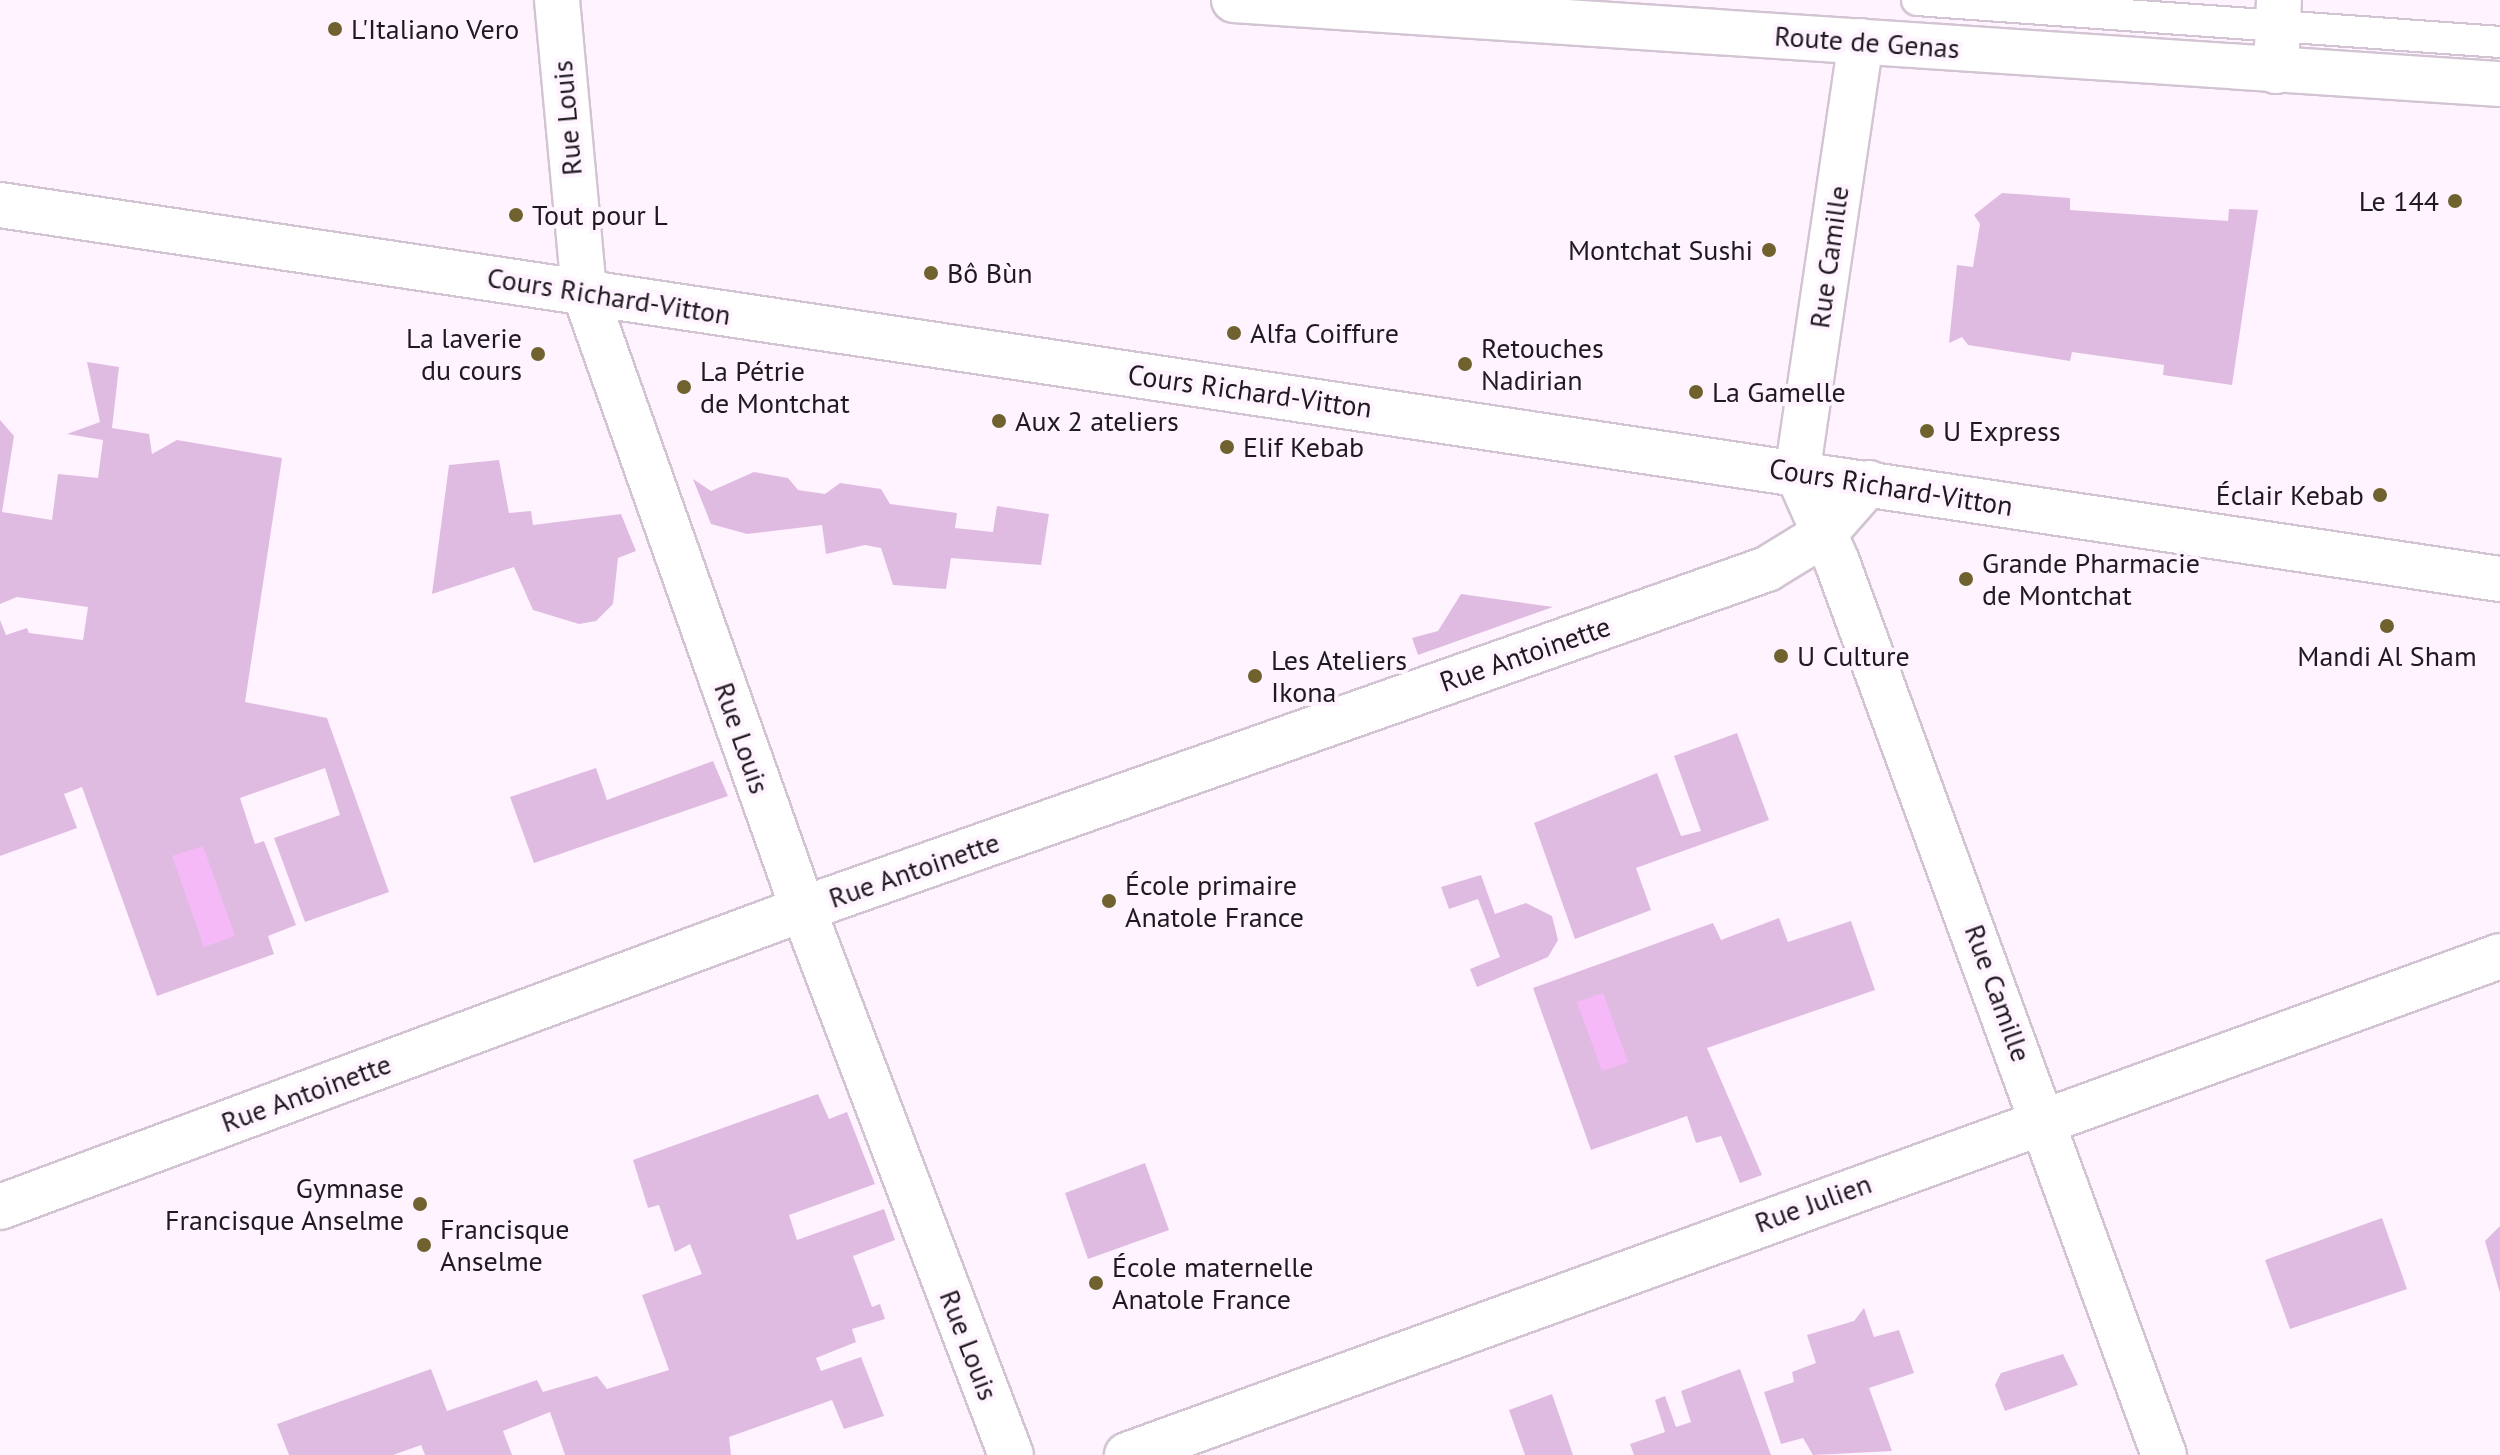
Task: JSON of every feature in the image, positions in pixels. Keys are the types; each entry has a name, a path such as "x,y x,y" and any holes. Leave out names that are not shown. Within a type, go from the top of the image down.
{"street":[{"name":"Rue Louis","path":"557,0 584,291 803,909 1011,1455"},
{"name":"Route de Genas","path":"1234,0 1668,14 1861,41 2500,84"},
{"path":"2276,71 2279,13"},
{"name":"Rue Camille","path":"1797,472 1861,41"},
{"name":"Cours Richard-Vitton","path":"0,205 2500,579"},
{"path":"1797,472 1825,533"},
{"name":"Rue Antoinette","path":"0,1207 803,909 1767,569 1825,533 1869,483"},
{"name":"Rue Camille","path":"1825,533 2045,1118 2164,1455"},
{"name":"Rue Julien","path":"1127,1455 2045,1118 2500,956"}],"lane":[{"name":"Route de Genas","path":"1917,0 2279,13 2500,42"}],"shaded area":[{"path":"2002,193 2070,198 2070,210 2228,221 2229,209 2258,210 2232,385 2163,375 2164,365 2072,352 2070,361 1968,345 1962,337 1949,343 1957,265 1973,267 1980,224 1974,215"},
{"path":"87,362 119,367 112,428 149,434 152,454 177,440 282,458 245,702 327,718 389,892 305,922 274,838 340,815 325,768 240,798 255,844 264,841 296,925 268,936 274,954 157,996 82,787 64,794 77,828 0,856 0,620 6,635 27,628 29,633 83,640 88,607 17,597 0,604 0,420 14,436 2,512 52,520 58,474 98,478 103,440 67,434 100,422"},
{"path":"499,460 509,513 531,511 533,525 621,514 636,551 618,558 613,604 596,621 579,624 533,610 514,567 432,594 449,465"},
{"path":"754,472 788,478 798,490 825,494 840,483 881,489 890,504 957,513 955,528 993,532 997,506 1049,514 1041,565 951,558 946,589 893,585 881,548 865,545 826,554 822,525 747,534 711,524 693,479 711,491"},
{"path":"1461,594 1553,607 1418,655 1412,638 1438,631"},
{"path":"1737,733 1769,820 1636,868 1651,910 1575,939 1534,823 1657,773 1681,836 1701,831 1674,756"},
{"path":"713,761 728,796 534,863 510,797 596,768 607,800"},
{"path":"203,846 235,936 204,947 172,856"},
{"path":"1481,875 1495,914 1526,903 1552,916 1558,940 1548,957 1477,987 1470,969 1500,957 1478,899 1449,909 1441,887"},
{"path":"1779,918 1788,942 1851,921 1875,990 1707,1048 1762,1175 1740,1183 1721,1136 1696,1143 1687,1116 1591,1150 1533,988 1713,923 1721,940"},
{"path":"1603,993 1628,1062 1602,1071 1577,1002"},
{"path":"818,1094 829,1119 847,1112 875,1184 789,1215 797,1240 884,1209 895,1240 853,1256 872,1307 880,1304 885,1319 852,1329 856,1342 816,1358 821,1371 861,1357 884,1416 844,1429 832,1400 729,1437 731,1455 565,1455 550,1412 503,1431 512,1455 425,1455 421,1445 393,1455 289,1455 277,1424 431,1369 447,1411 537,1380 543,1392 597,1376 607,1389 669,1370 642,1295 702,1274 690,1244 675,1252 659,1205 648,1208 633,1160"},
{"path":"1145,1163 1169,1230 1088,1259 1065,1193"},
{"path":"2382,1218 2407,1289 2290,1329 2265,1260"},
{"path":"2500,1226 2500,1293 2485,1241"},
{"path":"1864,1308 1874,1337 1899,1330 1914,1373 1869,1388 1892,1451 1813,1455 1803,1438 1781,1444 1764,1392 1794,1382 1792,1372 1816,1363 1807,1335 1854,1321"},
{"path":"2063,1354 2078,1385 2005,1411 1995,1385 2001,1373"},
{"path":"1740,1369 1771,1455 1634,1455 1630,1444 1665,1432 1655,1400 1665,1396 1676,1427 1691,1422 1681,1391"},
{"path":"1552,1394 1573,1455 1525,1455 1509,1410"}],"place":[{"name":"L'Italiano Vero","path":"335,29"},
{"name":"Le 144","path":"2455,201"},
{"name":"Tout pour L","path":"516,215"},
{"name":"Montchat Sushi","path":"1769,250"},
{"name":"Bô Bùn","path":"931,273"},
{"name":"Alfa Coiffure","path":"1234,333"},
{"name":"La laverie du cours","path":"538,354"},
{"name":"Retouches Nadirian","path":"1465,364"},
{"name":"La Pétrie de Montchat","path":"684,387"},
{"name":"La Gamelle","path":"1696,392"},
{"name":"Aux 2 ateliers","path":"999,421"},
{"name":"U Express","path":"1927,431"},
{"name":"Elif Kebab","path":"1227,447"},
{"name":"Éclair Kebab","path":"2380,495"},
{"name":"Grande Pharmacie de Montchat","path":"1966,579"},
{"name":"Mandi Al Sham","path":"2387,626"},
{"name":"U Culture","path":"1781,656"},
{"name":"Les Ateliers Ikona","path":"1255,676"},
{"name":"École primaire Anatole France","path":"1109,901"},
{"name":"Gymnase Francisque Anselme","path":"420,1204"},
{"name":"Francisque Anselme","path":"424,1245"},
{"name":"École maternelle Anatole France","path":"1096,1283"}]}
